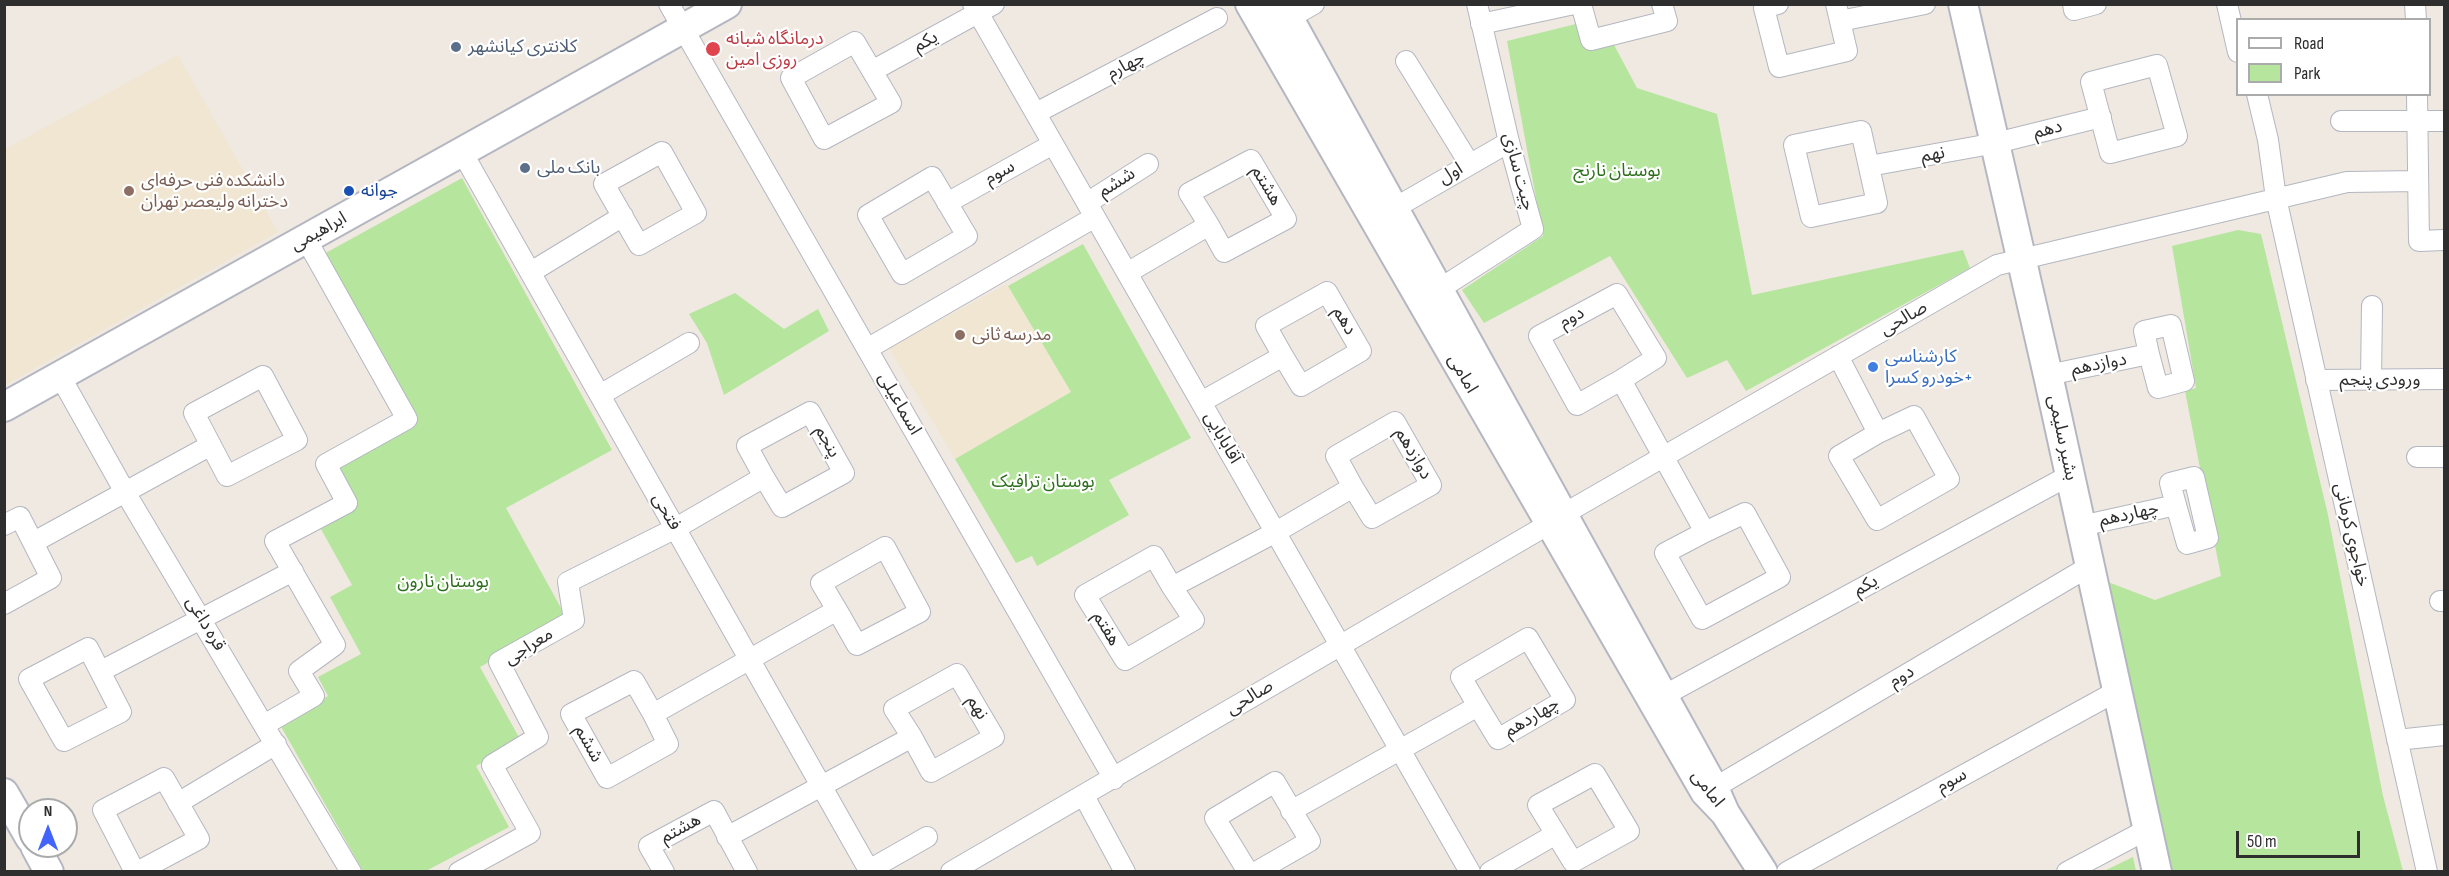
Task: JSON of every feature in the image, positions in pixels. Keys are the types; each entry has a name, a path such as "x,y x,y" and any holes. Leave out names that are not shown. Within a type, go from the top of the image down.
{"main road":[{"name":"ابراهیمی","path":"4,407 727,4"},
{"name":"امامی","path":"1250,4 1663,696 1719,800"},
{"name":"بشیر سلیمی","path":"1963,4 2082,526 2157,872"},
{"name":"امامی","path":"1285,11 1438,290 1556,520 1705,792 1719,800"},
{"path":"4,794 18,818"},
{"path":"1719,800 1763,872"},
{"path":"41,858 49,872"}],"street":[{"name":"اسماعیلی","path":"669,4 1114,779"},
{"path":"1285,11 1314,4"},
{"path":"1479,14 1574,4"},
{"path":"1581,4 1591,40 1666,21 1662,4"},
{"path":"1778,4 1764,8 1779,67 1847,51 1838,13 1925,4"},
{"path":"2073,4 2074,10 2096,4"},
{"path":"2227,4 2236,43"},
{"name":"یکم","path":"872,71 982,8"},
{"name":"آقابابایی","path":"982,8 1036,114 1470,872"},
{"name":"چیت سازی","path":"1438,290 1533,229 1509,142 1479,14"},
{"name":"چهارم","path":"1036,114 1217,18"},
{"path":"855,42 872,71 891,103 825,139 791,78 855,42"},
{"path":"1406,61 1469,163"},
{"path":"2157,65 2177,136 2110,153 2101,117 2091,82 2157,65"},
{"name":"خواجوی کرمانی","path":"2247,96 2258,143 2276,198"},
{"name":"خواجوی کرمانی","path":"2258,96 2268,140 2276,198 2427,872"},
{"path":"2417,96 2420,241 2445,240"},
{"name":"دهم","path":"1996,143 2101,117"},
{"path":"2341,121 2445,121"},
{"path":"1860,131 1869,166 1877,203 1811,217 1794,146 1860,131"},
{"name":"اول","path":"1393,209 1469,163 1509,142"},
{"name":"نهم","path":"1869,166 1996,143"},
{"name":"سوم","path":"947,203 1053,144"},
{"name":"فتحی","path":"462,152 870,871"},
{"path":"662,152 696,213 639,245 623,216 604,184 662,152"},
{"name":"هشتم","path":"1251,160 1286,219 1224,252 1209,225 1189,194 1251,160"},
{"name":"ششم","path":"1091,210 1148,164"},
{"path":"932,177 947,203 967,236 902,274 868,215 932,177"},
{"name":"صالحی","path":"951,872 1997,265 2348,182 2418,181"},
{"path":"867,350 1091,210"},
{"path":"531,272 623,216"},
{"path":"1127,273 1209,225"},
{"path":"264,725 314,696 299,671 336,645 275,541 347,503 326,464 407,419 306,239"},
{"name":"دهم","path":"1326,292 1361,351 1301,386 1283,356 1266,326 1326,292"},
{"name":"دوم","path":"1617,294 1656,358 1621,380 1576,405 1539,336 1617,294"},
{"path":"2371,380 2372,306"},
{"path":"600,395 689,343"},
{"name":"دوازدهم","path":"2048,375 2149,354"},
{"path":"1201,402 1283,356"},
{"path":"1838,356 1878,433"},
{"name":"قره داغی","path":"60,376 125,492 351,872"},
{"path":"263,376 297,440 227,476 211,445 194,413 263,376"},
{"name":"ورودی پنجم","path":"2316,380 2445,379"},
{"path":"1621,380 1705,532"},
{"name":"پنجم","path":"810,412 844,473 782,507 764,477 747,446 810,412"},
{"path":"1914,416 1949,479 1877,519 1839,456 1878,433 1914,416"},
{"name":"دوازدهم","path":"1395,422 1431,485 1372,518 1353,487 1335,456 1395,422"},
{"path":"34,542 211,445"},
{"path":"2417,457 2445,457"},
{"name":"یکم","path":"1663,696 2070,475"},
{"path":"676,528 764,477"},
{"path":"1172,587 1276,532 1353,487"},
{"name":"چهاردهم","path":"2082,526 2176,505"},
{"path":"1745,513 1780,577 1702,619 1665,553 1705,532 1745,513"},
{"path":"4,525 20,517 51,578 4,604"},
{"name":"معراجی","path":"459,872 530,833 492,765 538,737 499,662 574,620 568,582 676,528"},
{"path":"885,547 920,612 857,645 837,610 821,583 885,547"},
{"name":"هفتم","path":"1154,556 1172,587 1194,620 1125,660 1085,595 1154,556"},
{"name":"دوم","path":"1719,800 2090,566"},
{"path":"101,671 293,571"},
{"path":"653,714 837,610"},
{"name":"چهاردهم","path":"1528,638 1565,700 1498,739 1478,706 1461,677 1528,638"},
{"path":"88,648 101,671 121,712 64,741 29,679 88,648"},
{"name":"نهم","path":"957,674 994,737 931,772 912,737 894,709 957,674"},
{"name":"ششم","path":"634,681 653,714 668,744 607,778 571,714 634,681"},
{"name":"سوم","path":"1788,872 2118,691"},
{"path":"1291,811 1478,706"},
{"path":"2397,740 2445,735"},
{"path":"822,786 912,737"},
{"path":"178,803 276,744"},
{"path":"1595,774 1629,831 1573,862 1557,834 1538,805 1595,774"},
{"path":"164,778 178,803 199,839 136,872 103,810 164,778"},
{"path":"1248,872 1215,818 1275,782 1310,841 1256,872"},
{"name":"هشتم","path":"727,837 822,786"},
{"path":"1084,796 1125,872"},
{"name":"هشتم","path":"664,872 649,846 714,812 747,872"},
{"path":"2067,872 2148,829"},
{"path":"1490,872 1557,834"},
{"path":"870,871 927,837"}],"shaded area":[{"name":"دانشکده فنی حرفه‌ای دخترانه ولیعصر تهران","path":"178,55 278,232 5,385 5,149"},
{"path":"1007,284 1071,392 955,459 889,348"}],"green space":[{"name":"بوستان نارنج","path":"1580,23 1613,43 1637,88 1717,114 1752,295 1963,250 1970,268 1746,391 1727,360 1687,378 1610,256 1484,323 1462,290 1543,236 1507,41"},
{"name":"بوستان نارون","path":"462,178 612,450 506,508 567,619 480,667 521,741 476,766 509,827 426,871 363,871 279,723 328,696 318,677 361,654 330,597 352,585 321,529 356,509 335,470 416,426 322,255"},
{"path":"2238,230 2261,234 2328,515 2383,796 2403,871 2173,871 2108,582 2155,600 2221,576 2185,391 2196,388 2172,246"},
{"name":"بوستان ترافیک","path":"1083,244 1191,438 1109,480 1129,515 1037,566 1032,556 1016,563 955,459 1071,392 1008,286"},
{"path":"735,293 784,329 818,309 829,331 724,395 707,343 689,314"},
{"path":"2133,857 2136,871 2104,871"}],"place":[{"name":"کلانتری کیانشهر","path":"456,47"},
{"name":"درمانگاه شبانه روزی امین","path":"713,49"},
{"name":"بانک ملی","path":"525,168"},
{"name":"دانشکده فنی حرفه‌ای دخترانه ولیعصر تهران","path":"129,191"},
{"name":"جوانه","path":"349,191"},
{"name":"مدرسه ثانی","path":"960,335"},
{"name":"کارشناسی خودرو کسرا+","path":"1873,367"}]}
